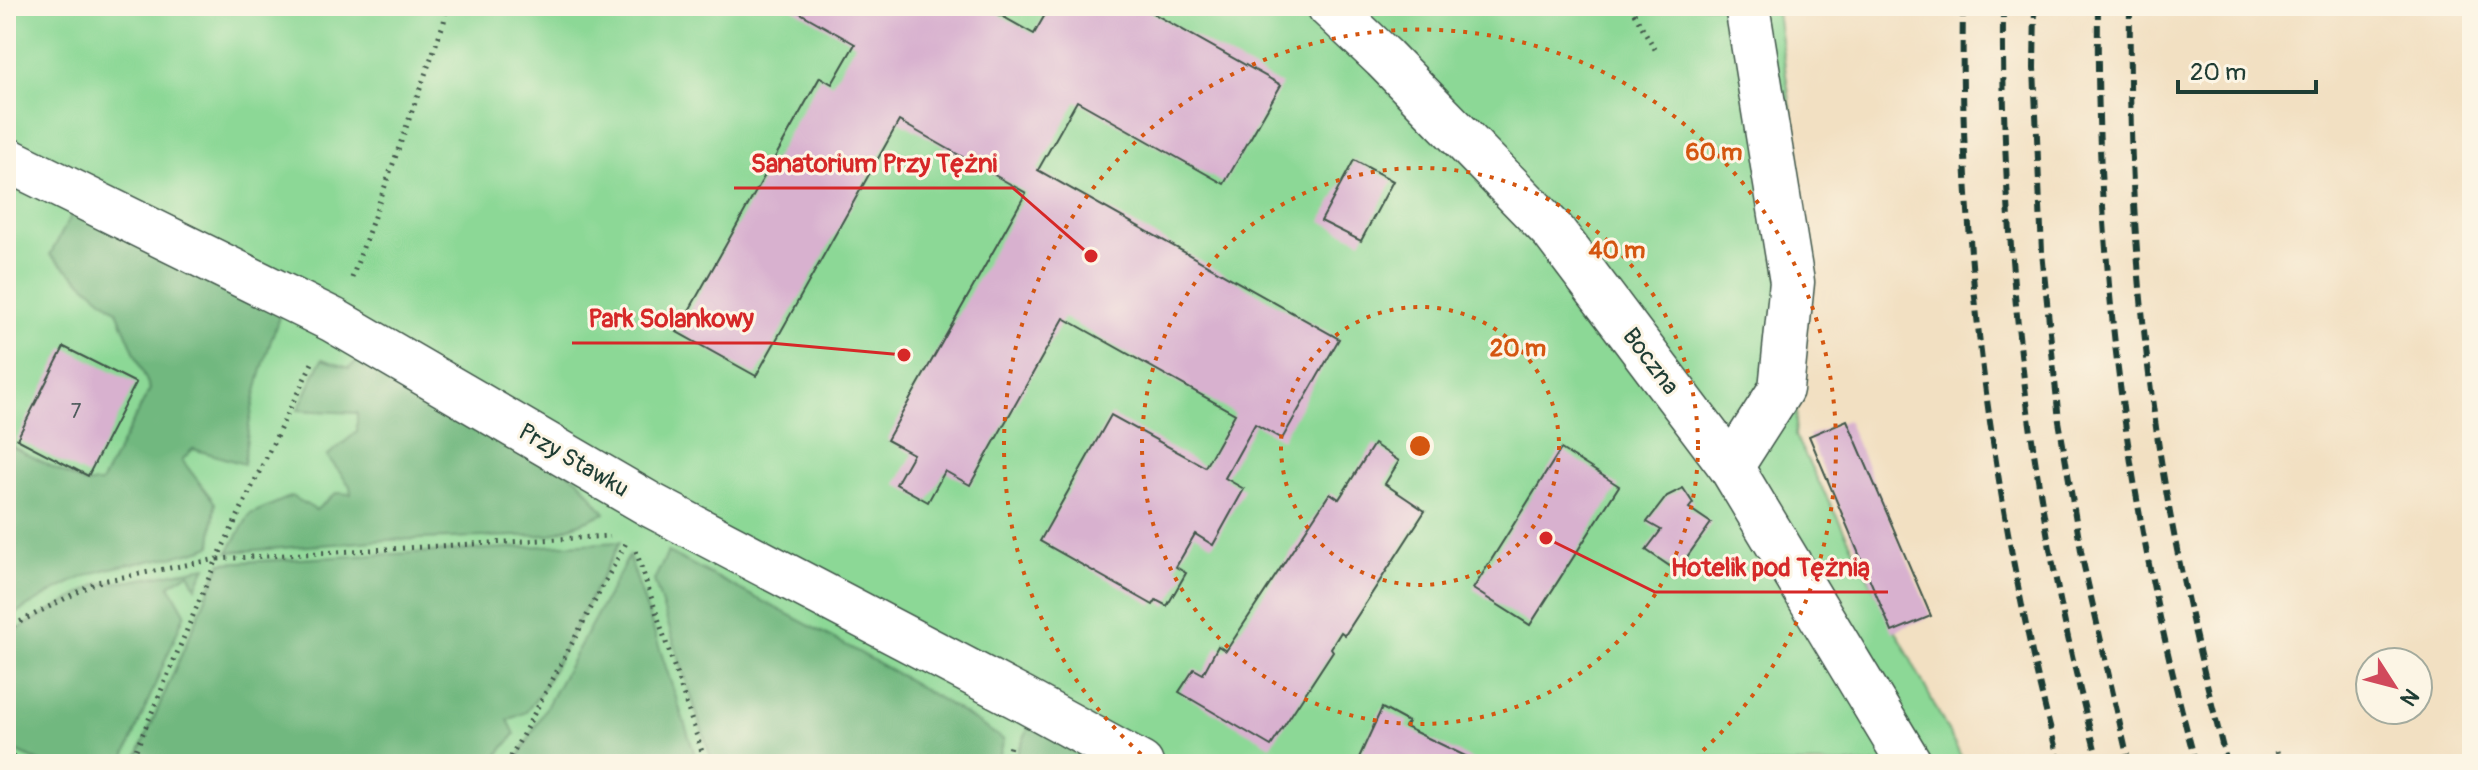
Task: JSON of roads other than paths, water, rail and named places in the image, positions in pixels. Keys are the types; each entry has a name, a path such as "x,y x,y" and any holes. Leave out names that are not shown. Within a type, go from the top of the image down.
{"street":[{"name":"Boczna","path":"1329,6 1553,231 1731,467 1910,764"},
{"path":"1731,467 1781,389 1792,282 1747,6"},
{"name":"Przy Stawku","path":"6,159 333,320 640,520 1022,699 1141,764"}],"railway":[{"path":"1963,6 1967,202 1987,397 2018,586 2060,764"},
{"path":"2003,6 2008,197 2025,388 2055,577 2099,764"},
{"path":"2035,6 2034,68 2042,252 2059,421 2083,562 2129,764"},
{"path":"2098,6 2102,198 2120,388 2152,577 2196,764"},
{"path":"2130,6 2133,184 2147,362 2177,551 2227,764"}],"place":[{"name":"Sanatorium Przy Tężni","path":"1091,256"},
{"name":"Park Solankowy","path":"904,355"},
{"name":"Hotelik pod Tężnią","path":"1546,538"}]}
